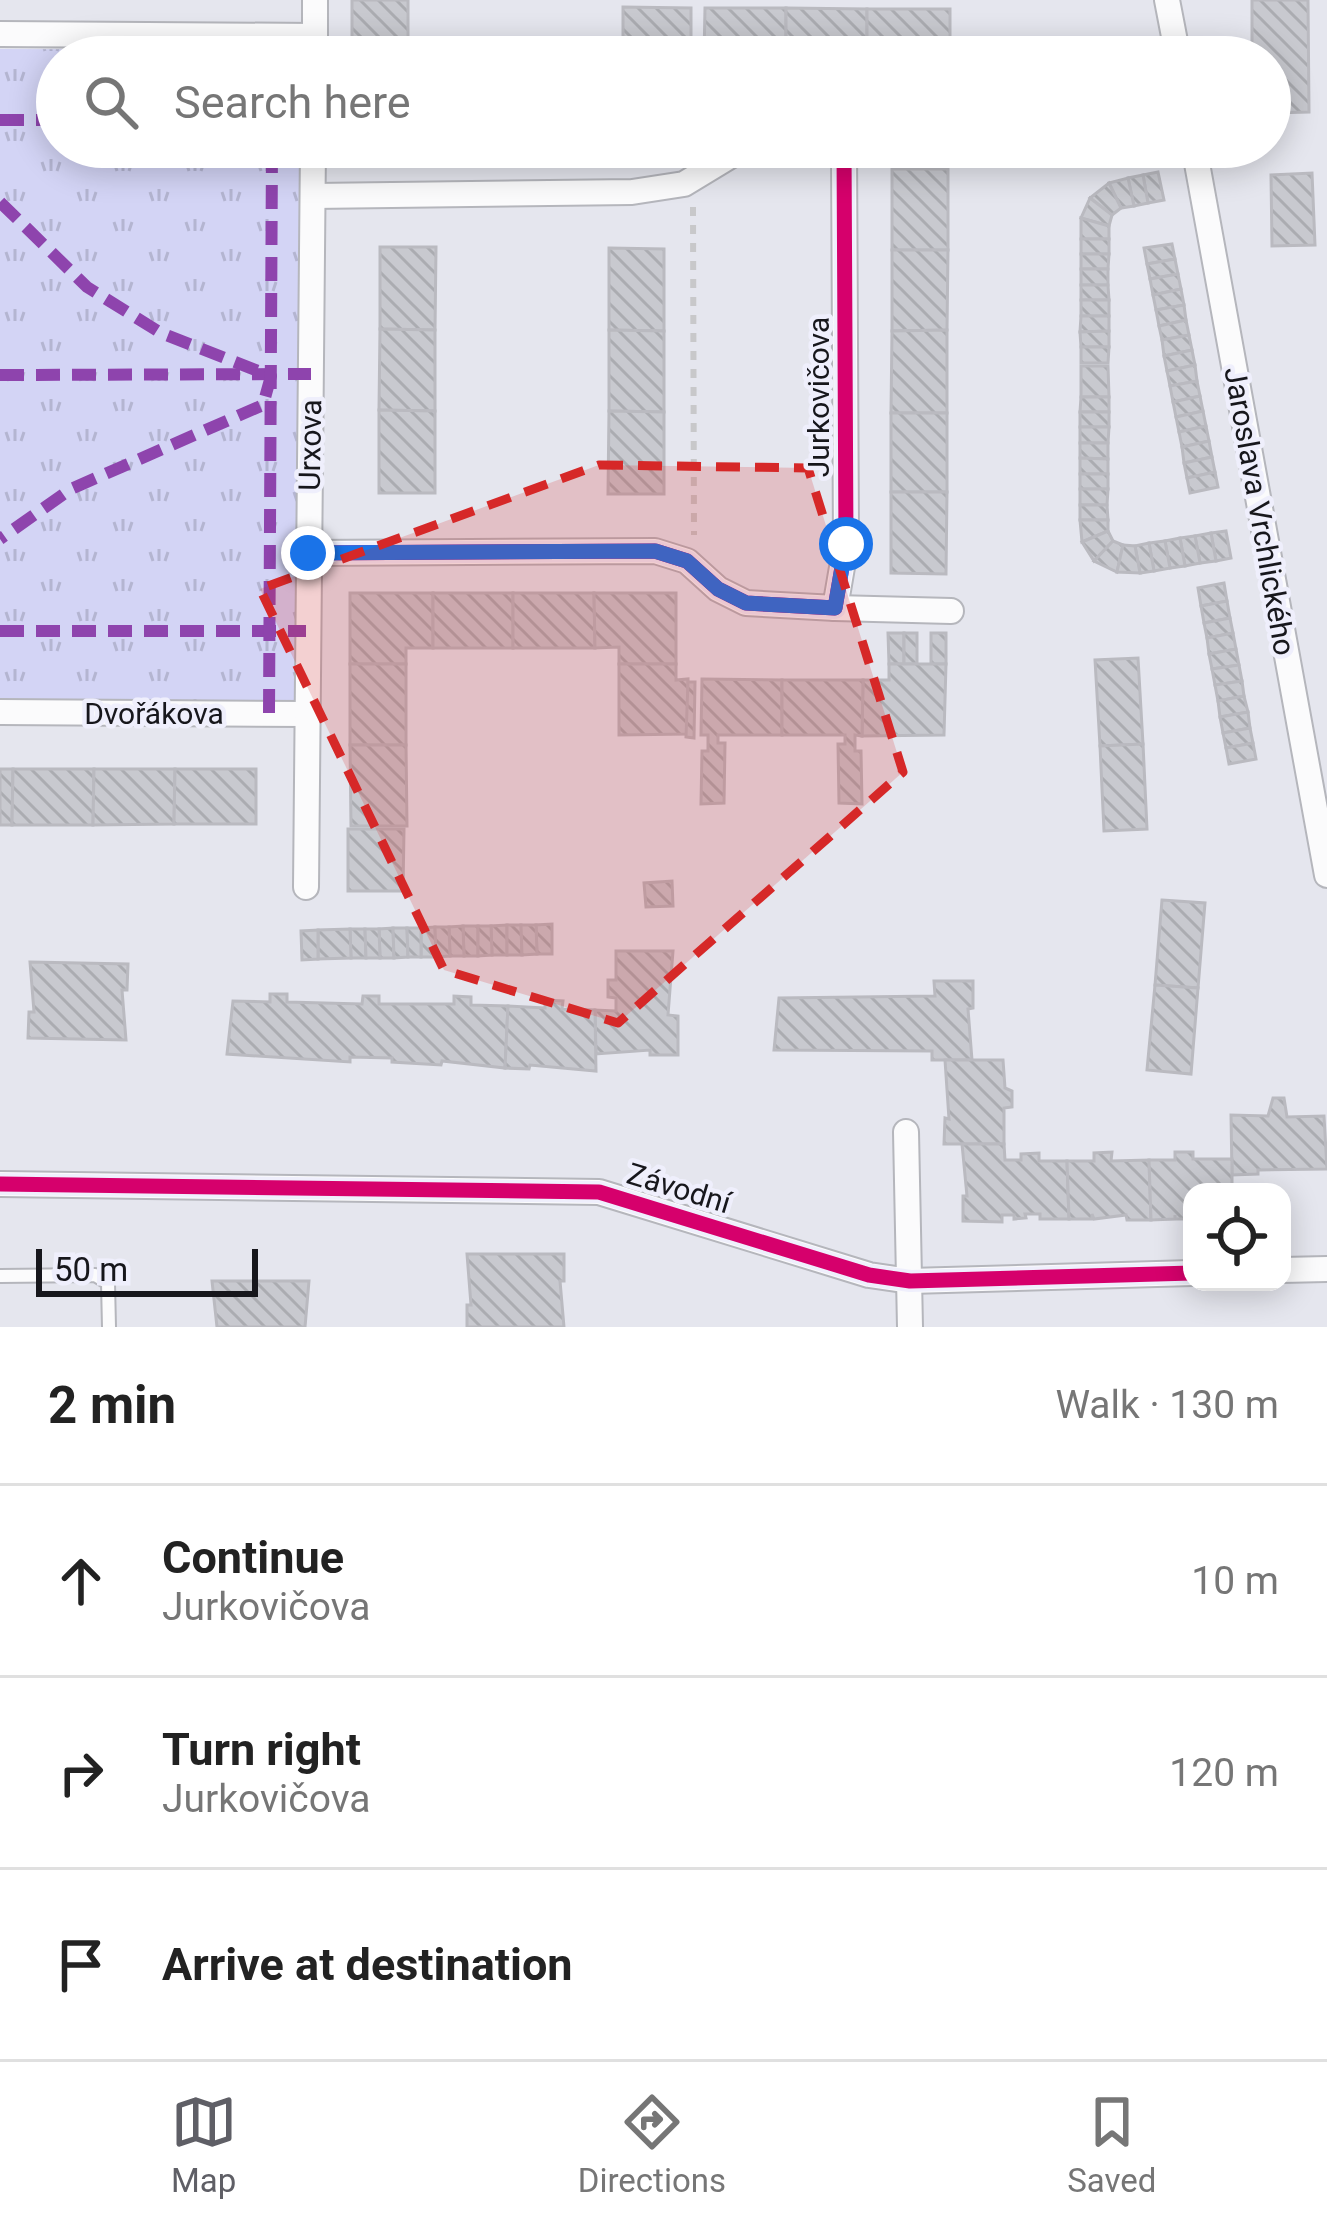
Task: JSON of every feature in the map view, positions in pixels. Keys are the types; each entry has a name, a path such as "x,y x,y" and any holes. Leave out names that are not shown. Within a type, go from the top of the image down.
{"street":[{"path":"315,0 315,36"},
{"path":"1167,0 1174,36"},
{"path":"0,34 52,36"},
{"name":"Urxova","path":"306,887 314,168"},
{"path":"313,196 632,192 693,179 711,168"},
{"name":"Jurkovičova","path":"835,608 846,544 844,168"},
{"name":"Jaroslava Vrchlického","path":"1198,168 1327,874"},
{"path":"308,553 655,551 687,561 718,589 746,603 951,611"},
{"name":"Dvořákova","path":"0,712 307,714"},
{"path":"906,1132 910,1327"},
{"name":"Závodní","path":"0,1184 599,1192 869,1275 910,1281 1183,1273"},
{"path":"1291,1270 1327,1269"}],"lane":[{"path":"0,1276 95,1275 108,1282 109,1327"}],"path":[{"path":"693,179 694,567"}],"highlighted area":[{"path":"599,465 808,468 903,772 618,1023 444,970 260,589"}],"green space":[{"path":"0,49 36,49 36,168 301,168 295,704 0,702"}],"building":[{"path":"352,0 408,0 408,36 352,36"},
{"path":"1252,0 1308,0 1309,112 1291,112 1291,36 1252,36"},
{"path":"623,7 691,8 691,36 623,36"},
{"path":"705,8 786,8 786,36 704,36"},
{"path":"786,8 867,9 867,36 786,36"},
{"path":"867,9 950,9 950,36 867,36"},
{"path":"892,169 948,169 948,250 892,250"},
{"path":"1158,172 1164,200 1148,203 1143,175"},
{"path":"1312,173 1315,245 1272,246 1271,175"},
{"path":"1143,175 1148,203 1134,206 1128,178"},
{"path":"1128,178 1134,206 1121,208 1109,183"},
{"path":"1109,183 1121,208 1112,215 1090,198"},
{"path":"1090,198 1112,215 1109,226 1081,218"},
{"path":"1081,218 1109,226 1109,239 1081,239"},
{"path":"1081,239 1109,239 1109,254 1081,254"},
{"path":"1172,244 1175,259 1147,264 1144,248"},
{"path":"380,247 436,247 435,330 380,329"},
{"path":"609,248 664,249 664,331 609,330"},
{"path":"892,250 948,250 947,330 892,331"},
{"path":"1081,254 1109,254 1108,269 1081,269"},
{"path":"1175,259 1178,274 1150,279 1147,264"},
{"path":"1081,269 1108,269 1108,285 1081,285"},
{"path":"1178,274 1181,289 1153,295 1150,279"},
{"path":"1081,285 1108,285 1109,300 1081,300"},
{"path":"1181,289 1184,305 1156,310 1153,295"},
{"path":"1081,300 1109,300 1109,316 1081,316"},
{"path":"1184,305 1186,320 1159,326 1156,310"},
{"path":"1081,316 1109,316 1109,331 1080,332"},
{"path":"1186,320 1189,335 1162,340 1159,326"},
{"path":"380,329 435,330 435,411 379,410"},
{"path":"609,330 664,331 664,412 609,411"},
{"path":"947,330 947,413 891,413 892,331"},
{"path":"1109,331 1109,347 1081,347 1080,332"},
{"path":"1189,335 1192,350 1164,356 1162,340"},
{"path":"1081,347 1109,347 1108,363 1081,363"},
{"path":"1192,350 1195,365 1167,371 1164,356"},
{"path":"1195,365 1197,381 1170,386 1167,371"},
{"path":"1081,366 1108,366 1109,397 1081,397"},
{"path":"1197,381 1200,396 1173,402 1170,386"},
{"path":"1200,396 1203,411 1176,417 1173,402"},
{"path":"1081,397 1109,397 1109,412 1080,412"},
{"path":"379,410 435,411 435,493 379,493"},
{"path":"609,411 664,412 664,494 608,494"},
{"path":"1203,411 1206,426 1179,432 1176,417"},
{"path":"1080,412 1109,412 1109,427 1080,427"},
{"path":"891,413 947,413 947,492 891,492"},
{"path":"1206,426 1209,441 1182,447 1179,432"},
{"path":"1080,427 1109,427 1108,443 1080,443"},
{"path":"1209,441 1212,457 1184,463 1182,447"},
{"path":"1080,443 1108,443 1108,459 1080,458"},
{"path":"1212,457 1215,472 1187,478 1184,463"},
{"path":"1080,458 1108,459 1108,474 1080,474"},
{"path":"1215,472 1218,487 1190,493 1187,478"},
{"path":"1080,474 1108,474 1108,489 1080,489"},
{"path":"1080,489 1108,489 1107,505 1080,505"},
{"path":"891,492 947,492 946,574 891,573"},
{"path":"1080,505 1107,505 1108,520 1080,520"},
{"path":"1080,520 1108,520 1108,531 1082,542"},
{"path":"1108,531 1113,541 1094,561 1082,542"},
{"path":"1226,531 1231,558 1216,561 1211,533"},
{"path":"1211,533 1216,561 1200,563 1195,536"},
{"path":"1195,536 1200,563 1185,566 1180,538"},
{"path":"1180,538 1185,566 1170,568 1165,541"},
{"path":"1113,541 1123,545 1117,572 1094,561"},
{"path":"1165,541 1170,568 1154,571 1149,543"},
{"path":"1149,543 1154,571 1140,573 1135,546"},
{"path":"1123,545 1135,546 1140,573 1117,572"},
{"path":"1224,583 1227,601 1201,606 1198,588"},
{"path":"350,593 433,593 433,648 406,648 406,664 350,664"},
{"path":"433,593 513,593 513,648 433,648"},
{"path":"513,593 594,593 595,648 513,648"},
{"path":"594,593 676,593 676,664 619,664 619,647 595,648"},
{"path":"1227,601 1230,618 1204,623 1201,606"},
{"path":"1230,618 1233,633 1207,638 1204,623"},
{"path":"888,633 904,633 904,664 889,664"},
{"path":"904,633 917,633 917,664 904,664"},
{"path":"931,633 946,633 946,664 931,664"},
{"path":"1233,633 1236,649 1209,654 1207,638"},
{"path":"1236,649 1239,665 1212,669 1209,654"},
{"path":"1138,658 1143,744 1100,746 1095,660"},
{"path":"350,664 406,664 406,745 350,745"},
{"path":"619,664 676,664 676,680 688,679 688,734 619,735"},
{"path":"889,664 946,664 944,735 862,736 863,680 889,680"},
{"path":"1239,665 1242,681 1215,685 1212,669"},
{"path":"702,679 782,680 782,735 718,735 718,743 725,743 724,803 701,804 702,751 708,751 708,735 701,735"},
{"path":"782,680 863,680 862,736 855,735 855,751 861,751 862,804 839,803 838,744 845,744 845,735 782,735"},
{"path":"1242,681 1244,696 1218,701 1215,685"},
{"path":"688,682 695,682 694,738 686,737"},
{"path":"1244,696 1248,712 1220,717 1218,701"},
{"path":"1248,712 1250,728 1223,733 1220,717"},
{"path":"1250,728 1253,743 1226,748 1223,733"},
{"path":"1253,743 1256,759 1229,764 1226,748"},
{"path":"1143,744 1147,829 1104,831 1100,746"},
{"path":"350,745 406,745 407,826 351,826"},
{"path":"0,769 13,769 12,825 0,825"},
{"path":"13,769 94,769 93,825 12,825"},
{"path":"94,769 175,769 174,824 93,825"},
{"path":"175,769 256,769 256,824 174,824"},
{"path":"348,829 404,829 403,891 348,891"},
{"path":"672,881 673,906 646,907 644,883"},
{"path":"1162,900 1205,903 1198,988 1155,985"},
{"path":"552,924 552,954 537,954 536,925"},
{"path":"507,925 507,955 492,955 491,926"},
{"path":"507,925 521,925 522,955 507,955"},
{"path":"521,925 536,925 537,954 522,955"},
{"path":"463,926 478,926 478,956 464,956"},
{"path":"463,926 464,956 450,956 449,927"},
{"path":"478,926 491,926 492,955 478,956"},
{"path":"435,927 436,957 421,957 421,928"},
{"path":"435,927 449,927 450,956 436,957"},
{"path":"393,928 394,958 380,958 379,929"},
{"path":"393,928 407,928 408,957 394,958"},
{"path":"407,928 421,928 421,957 408,957"},
{"path":"350,929 365,929 366,958 351,958"},
{"path":"350,929 351,958 318,959 318,930"},
{"path":"365,929 379,929 380,958 366,958"},
{"path":"318,930 318,959 302,960 301,931"},
{"path":"616,951 673,951 668,1015 678,1016 678,1055 650,1055 650,1050 596,1054 595,1010 616,1011 616,998 608,997 608,980 616,980"},
{"path":"30,962 128,964 127,990 122,990 126,1040 28,1038 29,1012 34,1012"},
{"path":"934,981 973,981 973,1008 968,1009 972,1060 932,1060 932,1051 774,1050 779,998 935,996"},
{"path":"1155,985 1198,988 1191,1074 1147,1070"},
{"path":"270,994 287,994 287,1002 362,1004 363,996 379,996 379,1004 454,1004 454,996 471,997 471,1005 508,1006 505,1068 442,1061 441,1065 392,1062 392,1058 350,1057 350,1062 227,1054 233,1001 270,1002"},
{"path":"545,1000 563,1001 562,1009 595,1010 596,1071 530,1065 529,1069 505,1068 508,1006 545,1008"},
{"path":"945,1060 1003,1060 1005,1088 1012,1091 1012,1107 1004,1108 1004,1144 944,1144 945,1118 949,1119"},
{"path":"1273,1098 1284,1098 1287,1117 1324,1116 1327,1169 1232,1175 1231,1115 1268,1116"},
{"path":"962,1144 1004,1144 1005,1160 1039,1153 1039,1161 1067,1161 1069,1219 1025,1214 1026,1218 1014,1219 1014,1215 1002,1215 1002,1222 963,1221 963,1196 967,1196"},
{"path":"1112,1152 1111,1161 1149,1160 1151,1220 1127,1220 1126,1215 1094,1219 1092,1214 1092,1219 1069,1219 1067,1161 1094,1161 1094,1153"},
{"path":"1175,1152 1193,1152 1193,1159 1232,1159 1232,1183 1183,1183 1183,1219 1151,1220 1149,1160 1175,1160"},
{"path":"467,1254 564,1254 564,1281 560,1281 564,1327 467,1327 467,1305 471,1305"},
{"path":"212,1281 309,1281 305,1327 217,1327"}],"marked path":[{"path":"0,120 36,120"},
{"path":"269,713 272,168"},
{"path":"0,202 87,287 161,333 271,376 263,405 71,489 0,539"},
{"path":"0,375 311,374"},
{"path":"0,631 306,631"}],"cycle path":[{"path":"309,553 655,551 687,561 718,589 746,603 835,608 846,544 844,168"},
{"path":"0,1184 599,1192 869,1275 910,1281 1183,1273"}],"route":[{"path":"308,553 655,551 687,561 718,589 746,603 835,608 846,544"}]}
